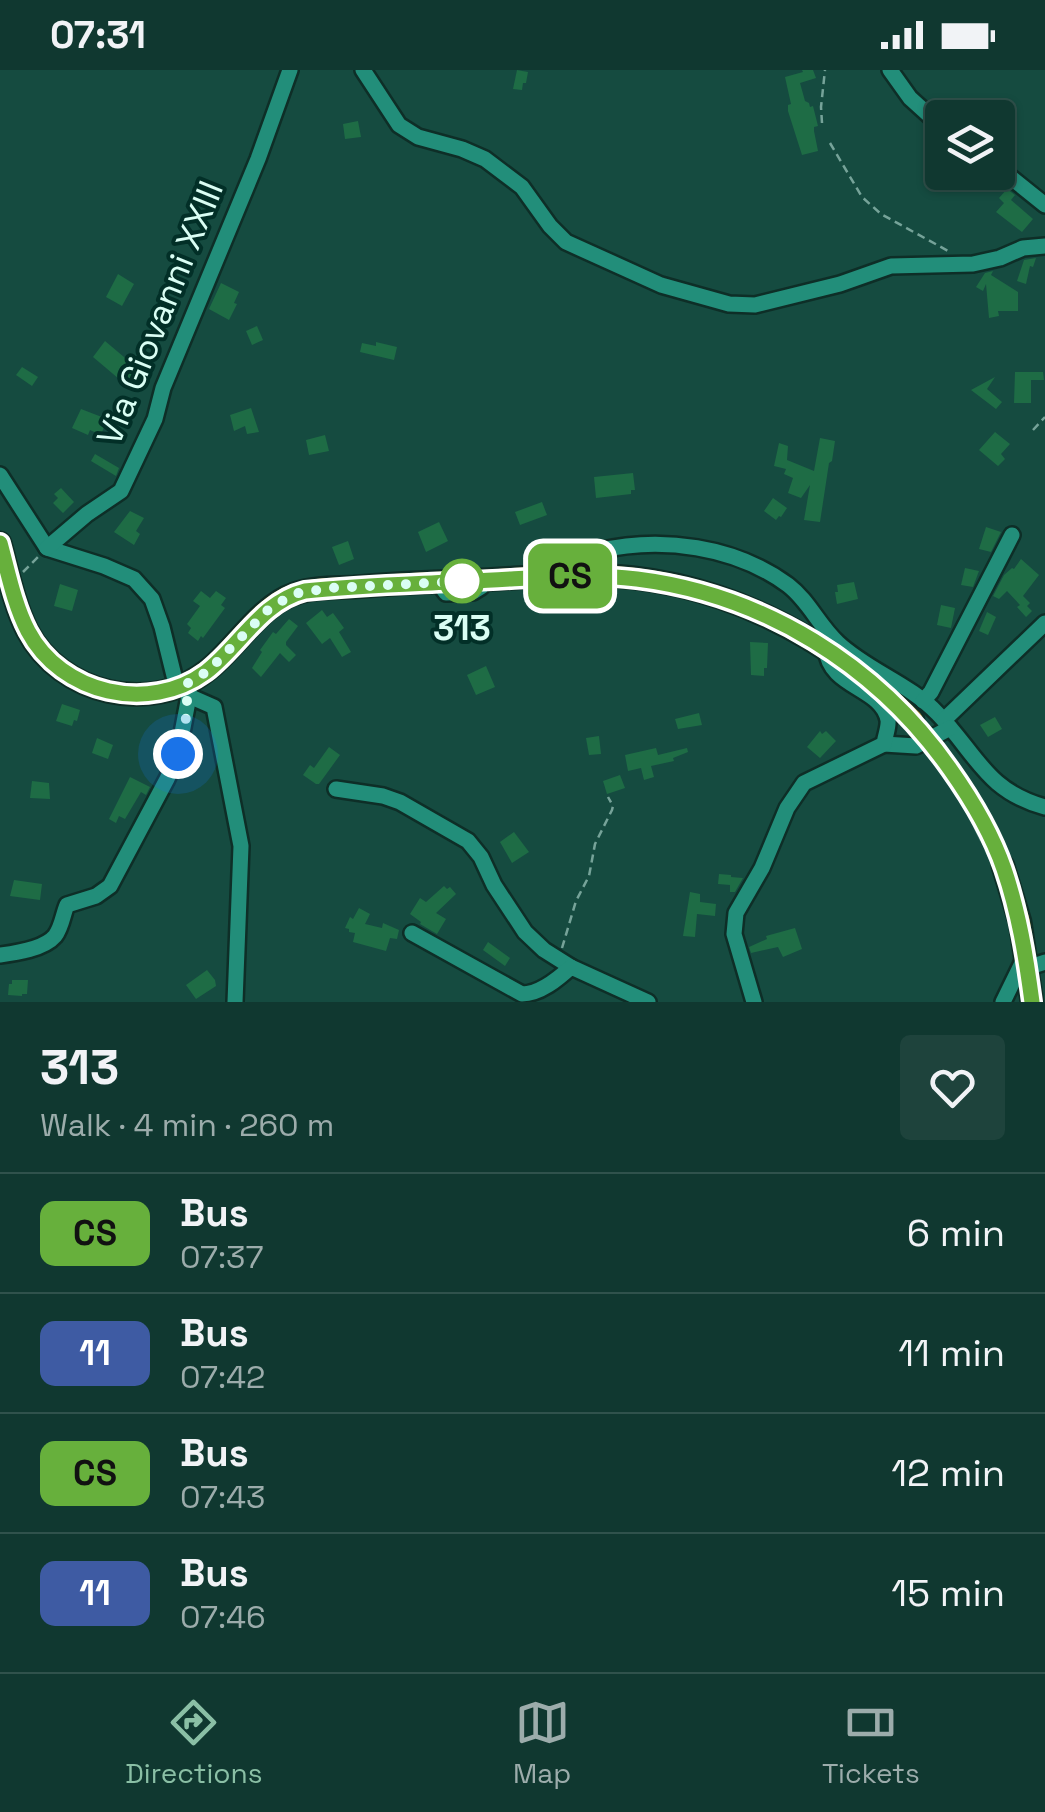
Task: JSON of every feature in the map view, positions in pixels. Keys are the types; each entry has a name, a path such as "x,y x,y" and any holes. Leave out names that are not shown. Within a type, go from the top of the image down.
{"main road":[{"path":"0,543 6,590 38,647 78,681 112,693 185,689 268,610 293,594 330,588 590,575 637,579 718,596 782,622 858,670 913,720"},
{"path":"1003,866 1033,962 1032,1002"}],"street":[{"name":"Via Giovanni XXIII","path":"47,548 86,514 121,491 155,419 163,388 258,159 290,70"},
{"path":"363,70 399,125 418,137 486,159 522,187 566,242 661,285 728,304 755,306 891,266 973,264 1023,248 1045,246"},
{"path":"890,70 925,112"},
{"path":"1015,181 1045,205"},
{"path":"0,475 47,548 134,578 152,599 185,689 178,754 110,886 96,896 67,905 56,934 46,942 0,954"},
{"path":"924,701 1012,535"},
{"path":"530,577 614,548 679,546 716,551 747,562 789,586 837,642 856,658 924,701 992,780 1045,808"},
{"path":"754,1002 734,934 736,913 762,868 787,808 804,783 884,744 916,746 947,724 1045,623"},
{"path":"826,648 827,660 835,672 881,705 889,723 884,744"},
{"path":"185,689 214,706 241,846 235,1002"},
{"path":"336,789 400,802 468,841 525,932 544,950 648,1002"},
{"path":"412,933 522,994 533,993 557,979 565,963"},
{"path":"1003,1002 1033,962"}],"path":[{"path":"822,123 825,70"},
{"path":"830,143 862,196 881,214 973,264"},
{"path":"1033,430 1045,417"},
{"path":"6,590 47,548"},
{"path":"565,963 576,901 589,876 595,844 612,810 608,797"}],"building":[{"path":"517,70 528,72 522,90 513,89"},
{"path":"813,70 816,78 800,83 805,101 813,106 818,151 802,155 788,111 791,104 785,77"},
{"path":"358,121 361,137 345,139 343,124"},
{"path":"1008,190 1015,195 1011,200 1033,219 1022,232 996,212 1004,203 999,198"},
{"path":"1036,258 1026,284 1017,281 1024,260"},
{"path":"993,271 991,275 1018,292 1018,311 998,311 999,316 989,318 986,284 983,291 976,287 985,273"},
{"path":"118,274 134,284 122,306 106,297"},
{"path":"221,283 239,292 229,320 209,309"},
{"path":"257,326 263,340 252,345 246,331"},
{"path":"105,341 137,368 125,384 93,357"},
{"path":"376,342 397,347 394,360 360,352 362,343 376,346"},
{"path":"22,367 38,377 32,386 16,375"},
{"path":"1015,372 1043,372 1044,380 1031,380 1031,403 1014,403"},
{"path":"995,377 987,389 1002,402 996,409 971,390"},
{"path":"251,408 259,432 247,434 245,426 234,431 230,415"},
{"path":"81,409 107,419 101,435 90,430 88,435 72,428"},
{"path":"995,432 1010,444 1001,454 1005,459 998,466 979,450"},
{"path":"325,435 329,451 309,455 306,440"},
{"path":"820,438 835,441 820,522 804,520 810,485 801,498 788,493 793,478 784,474 786,469 774,466 779,443 788,446 787,460 814,471"},
{"path":"95,454 119,468 116,476 91,461"},
{"path":"633,473 635,490 631,494 596,498 594,477"},
{"path":"61,488 74,502 63,513 53,503 58,498 54,494"},
{"path":"773,498 787,508 776,520 764,511"},
{"path":"542,502 547,515 520,525 515,512"},
{"path":"130,511 144,518 134,545 114,532"},
{"path":"439,522 448,541 426,552 418,532"},
{"path":"986,527 1001,532 991,552 979,549"},
{"path":"348,541 354,559 339,565 332,547"},
{"path":"1021,559 1039,575 1023,596 1032,611 1026,617 1007,591 999,599 993,596 1004,575"},
{"path":"965,568 979,571 973,587 961,585"},
{"path":"854,582 858,599 837,604 837,585"},
{"path":"60,584 78,590 72,611 54,606"},
{"path":"201,591 210,598 216,591 226,598 221,605 225,608 198,641 188,633 191,628 187,624 200,606 193,601"},
{"path":"941,605 955,608 951,628 937,625"},
{"path":"322,610 327,617 333,613 344,628 339,632 351,652 342,657 330,638 322,644 306,623"},
{"path":"987,612 996,617 988,635 979,631"},
{"path":"289,619 298,626 286,645 296,655 289,662 280,653 261,677 252,668 260,650"},
{"path":"750,642 768,643 764,676 751,675"},
{"path":"486,666 495,687 476,695 467,675"},
{"path":"62,704 80,710 72,726 56,721"},
{"path":"699,713 702,725 678,729 675,719"},
{"path":"995,717 1002,729 988,737 980,725"},
{"path":"820,731 826,731 836,741 820,758 807,747"},
{"path":"599,736 601,754 589,755 586,738"},
{"path":"97,738 113,745 108,759 92,753"},
{"path":"329,747 340,755 316,784 303,775 310,765 314,768"},
{"path":"656,748 658,755 687,748 688,752 673,758 674,761 651,766 654,777 644,780 641,768 628,771 625,755"},
{"path":"620,775 625,788 607,794 603,781"},
{"path":"130,777 150,787 146,795 141,792 125,819 119,816 116,823 109,819"},
{"path":"32,781 49,783 50,799 30,798"},
{"path":"514,832 529,852 512,863 500,842"},
{"path":"719,874 743,878 735,892 730,892 730,885 718,884"},
{"path":"14,880 42,884 40,900 10,896"},
{"path":"444,886 456,894 436,913 446,919 437,934 410,914 420,898 426,902"},
{"path":"690,892 700,894 700,902 716,904 715,916 697,914 695,937 683,936"},
{"path":"359,908 370,914 365,924 382,928 383,923 399,930 397,939 390,938 386,951 353,942 355,933 345,928"},
{"path":"795,928 802,949 783,957 778,947 751,953 749,947 767,939 766,936"},
{"path":"488,942 510,958 505,966 483,950"},
{"path":"207,970 216,986 196,999 186,985"},
{"path":"12,980 28,980 27,994 8,995"}],"tunnel":[{"path":"913,720 968,794 1003,866"}],"bus line":[{"name":"CS","path":"0,543 26,629 38,647 78,681 112,693 166,692 188,683 208,671 282,599 330,588 590,575 637,579 718,596 782,622 858,670 886,694 913,720 968,794 1003,866 1020,922 1032,1002"}],"place":[{"name":"313","path":"462,581"}],"route":[{"path":"178,754 188,683 208,671 282,599 330,588 468,581 462,581"}]}
